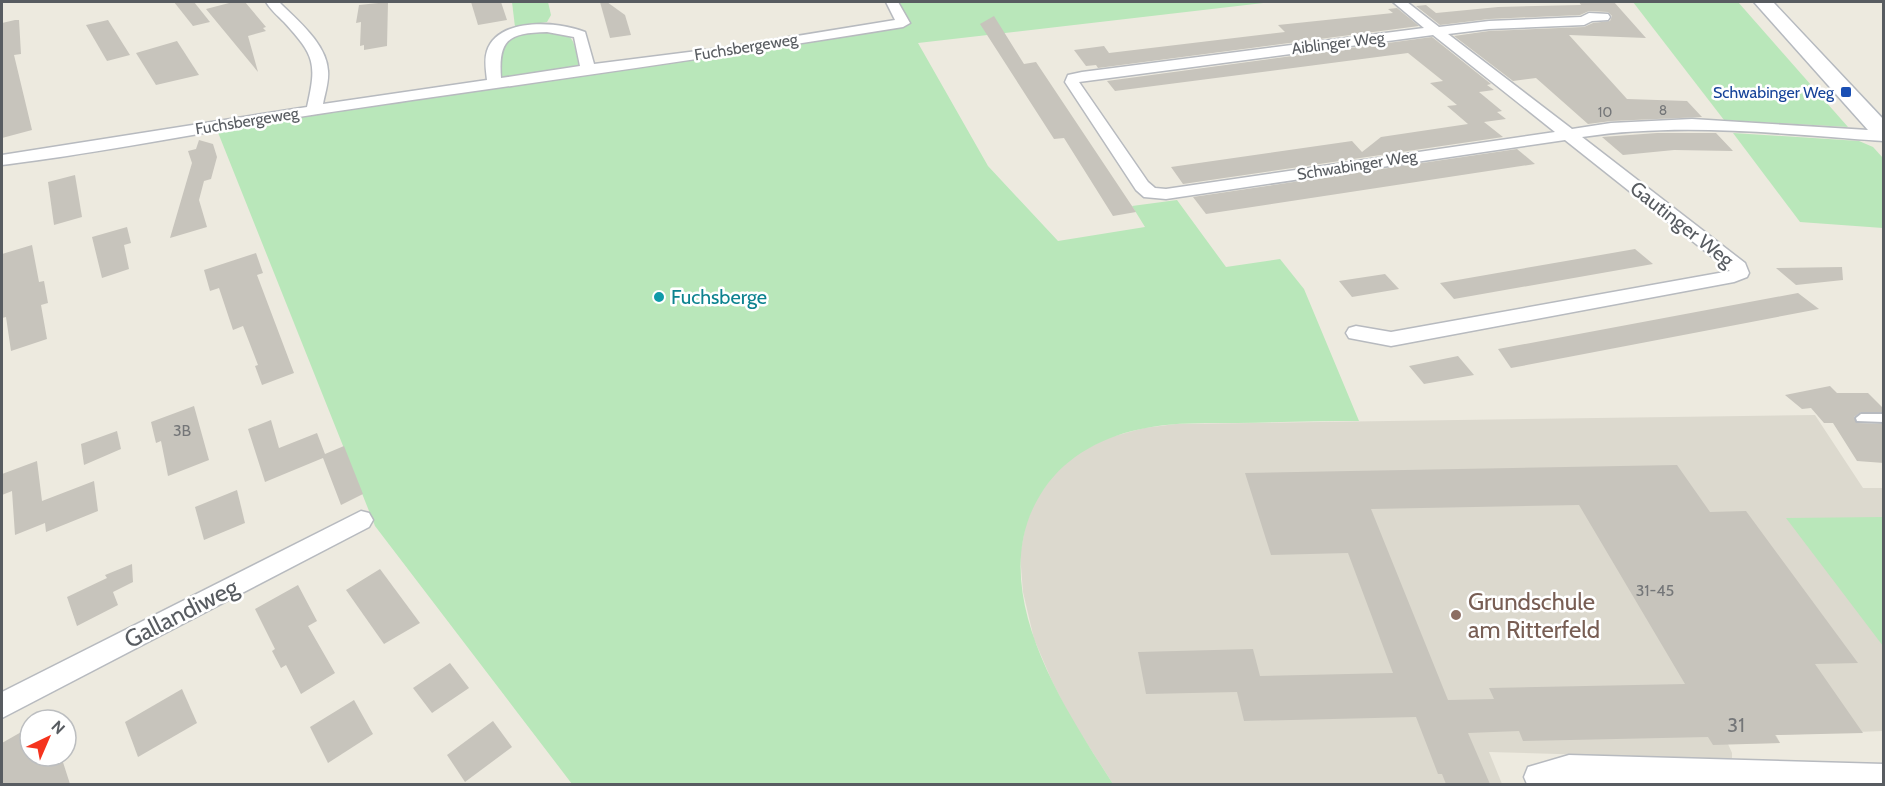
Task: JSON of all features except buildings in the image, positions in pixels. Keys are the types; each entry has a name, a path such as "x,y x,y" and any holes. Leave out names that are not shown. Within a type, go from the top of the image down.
{"main road":[{"path":"1763,2 1884,135"}],"street":[{"path":"272,2 314,50 320,61 321,69 314,110"},
{"name":"Fuchsbergeweg","path":"2,160 314,110 588,69 729,51 903,23 892,2"},
{"name":"Gautinger Weg","path":"1356,333 1391,339 1734,276 1740,273 1738,267 1400,2"},
{"name":"Aiblinger Weg","path":"1072,78 1436,31 1499,24 1584,21 1589,17 1604,17"},
{"path":"494,83 494,50 499,42 532,28 562,28 579,35 588,69"},
{"name":"Schwabinger Weg","path":"1072,78 1072,82 1142,186 1150,193 1166,194 1611,128 1692,124 1884,135"},
{"name":"Gallandiweg","path":"2,706 361,520"},
{"path":"1538,777 1569,769 1884,778"}],"lane":[{"path":"1861,418 1884,418"}],"shaded area":[{"name":"Grundschule am Ritterfeld","path":"1815,415 1863,488 1883,488 1883,731 1776,735 1780,743 1728,744 1732,753 1732,758 1729,759 1489,752 1502,784 1113,784 1070,717 1034,639 1023,592 1020,554 1026,524 1035,502 1053,475 1075,455 1107,438 1144,428 1176,424"}],"green space":[{"path":"512,2 548,2 551,15 547,22 515,27"},
{"path":"896,2 1273,2 918,43 988,166 1058,241 1145,227 1132,206 1177,200 1226,267 1280,259 1304,289 1359,421 1191,423 1131,431 1089,448 1064,466 1044,489 1026,525 1021,564 1024,603 1035,642 1052,680 1113,784 572,784 375,526 217,130 906,23"},
{"path":"1633,2 1738,2 1848,127 1724,120"},
{"path":"545,30 571,38 579,65 500,78 498,47 518,34"},
{"path":"1733,133 1859,141 1873,147 1883,158 1883,228 1800,222"},
{"path":"1884,517 1883,646 1786,518"}],"place":[{"name":"Schwabinger Weg","path":"1846,92"},
{"name":"Fuchsberge","path":"659,297"},
{"name":"Grundschule am Ritterfeld","path":"1456,615"}]}
